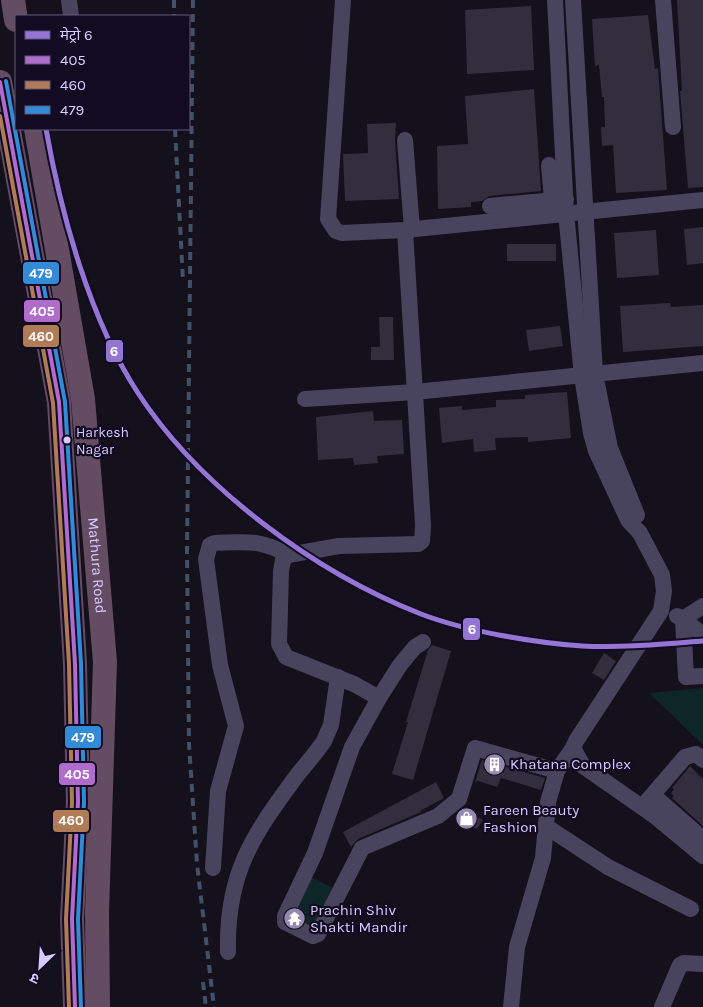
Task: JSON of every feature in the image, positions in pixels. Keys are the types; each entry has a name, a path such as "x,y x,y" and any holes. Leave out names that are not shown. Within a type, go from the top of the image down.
{"highway":[{"path":"13,0 15,15"},
{"name":"Mathura Road","path":"0,82 8,166 59,402 75,664 78,802 72,919 75,1007"},
{"name":"Mathura Road","path":"36,130 83,399 105,662 97,913 98,1007"}],"street":[{"path":"69,0 71,15"},
{"path":"343,0 328,219 331,227 342,233 409,230 561,204"},
{"path":"511,1007 517,947 542,858 547,827 548,802 557,771 660,610 664,591 662,575 640,533 638,518 610,448 589,375 561,204 555,0"},
{"path":"573,0 586,211 589,375"},
{"path":"662,0 673,127"},
{"path":"379,698 338,677 293,661 281,652 279,644 281,571 283,560 288,555 339,546 418,544 422,541 423,525 415,392 405,140"},
{"path":"549,165 561,204"},
{"path":"490,206 561,204 586,211 703,200"},
{"path":"305,399 415,392 703,363"},
{"path":"213,868 218,791 236,726 220,665 206,559 207,551 215,543 246,542 266,544 288,555"},
{"path":"683,619 703,606"},
{"path":"660,610 683,619 703,635"},
{"path":"683,619 686,677 703,676"},
{"path":"423,642 415,646 379,698 352,747 308,871 285,916 285,922 313,936 320,933 362,848 438,816 459,799 476,748 557,771"},
{"path":"228,952 231,899 244,855 259,829 324,741 331,725 338,677"},
{"path":"573,748 583,766 648,801 703,851"},
{"path":"648,801 689,754 696,754 703,760"},
{"path":"547,827 608,867 691,909"},
{"path":"662,1007 680,966 688,962 703,964"}],"green space":[{"path":"703,688 703,745 649,693"},
{"path":"307,875 335,889 313,929 291,919"}],"building":[{"path":"677,0 703,0 703,187 688,188 680,91 682,91"},
{"path":"531,6 534,70 467,74 465,10"},
{"path":"648,15 655,69 658,68 667,190 616,193 613,145 602,146 601,127 605,127 604,97 602,97 599,65 595,66 592,19"},
{"path":"534,89 541,191 489,196 482,201 471,202 471,207 438,209 437,146 468,144 465,96"},
{"path":"396,123 395,141 399,199 345,201 343,154 368,153 367,124"},
{"path":"703,227 703,263 687,265 684,229"},
{"path":"656,230 659,275 617,278 614,233"},
{"path":"507,244 556,244 556,261 507,261"},
{"path":"670,303 671,307 703,305 703,346 623,352 620,306"},
{"path":"379,317 393,317 394,360 371,360 371,347 380,347"},
{"path":"560,326 563,346 529,351 526,330"},
{"path":"567,392 571,438 528,442 528,437 495,438 496,450 474,452 473,439 442,443 439,408 462,406 462,410 496,407 496,400 525,399 525,395"},
{"path":"373,411 374,421 402,420 404,454 377,456 378,463 354,465 353,458 318,460 316,417"},
{"path":"432,645 451,651 413,780 392,774 428,650"},
{"path":"604,653 616,661 604,680 592,673"},
{"name":"Khatana Complex","path":"482,760 545,778 541,790 501,778 497,787 479,780 475,782"},
{"path":"690,766 703,779 703,826 672,798 674,796 671,793 674,789 672,788"},
{"path":"436,782 444,798 421,812 358,839 351,847 343,832"},
{"path":"463,810 483,820 477,829 458,820"}],"railway":[{"path":"174,0 174,15"},
{"path":"193,0 187,553 189,744 197,864 214,1007"},
{"path":"175,130 183,281"},
{"path":"203,982 206,1007"}],"metro line":[{"name":"6","path":"46,130 60,196 80,266 105,333 121,364 138,393 164,428 194,462 227,494 263,524 341,576 381,597 421,614 458,626 522,639 582,646 627,646 703,641"}],"transit line":[{"name":"479","path":"6,81 15,130"},
{"name":"405","path":"0,82 59,402 75,664 78,802 72,919 75,1007"},
{"name":"460","path":"0,116 53,403 69,664 72,802 66,919 69,1007"},
{"name":"479","path":"15,130 65,402 81,664 84,802 78,919 81,1007"}],"place":[{"name":"Harkesh Nagar","path":"67,440"},
{"name":"Khatana Complex","path":"494,764"},
{"name":"Fareen Beauty Fashion","path":"467,819"},
{"name":"Prachin Shiv Shakti Mandir","path":"294,919"}]}
